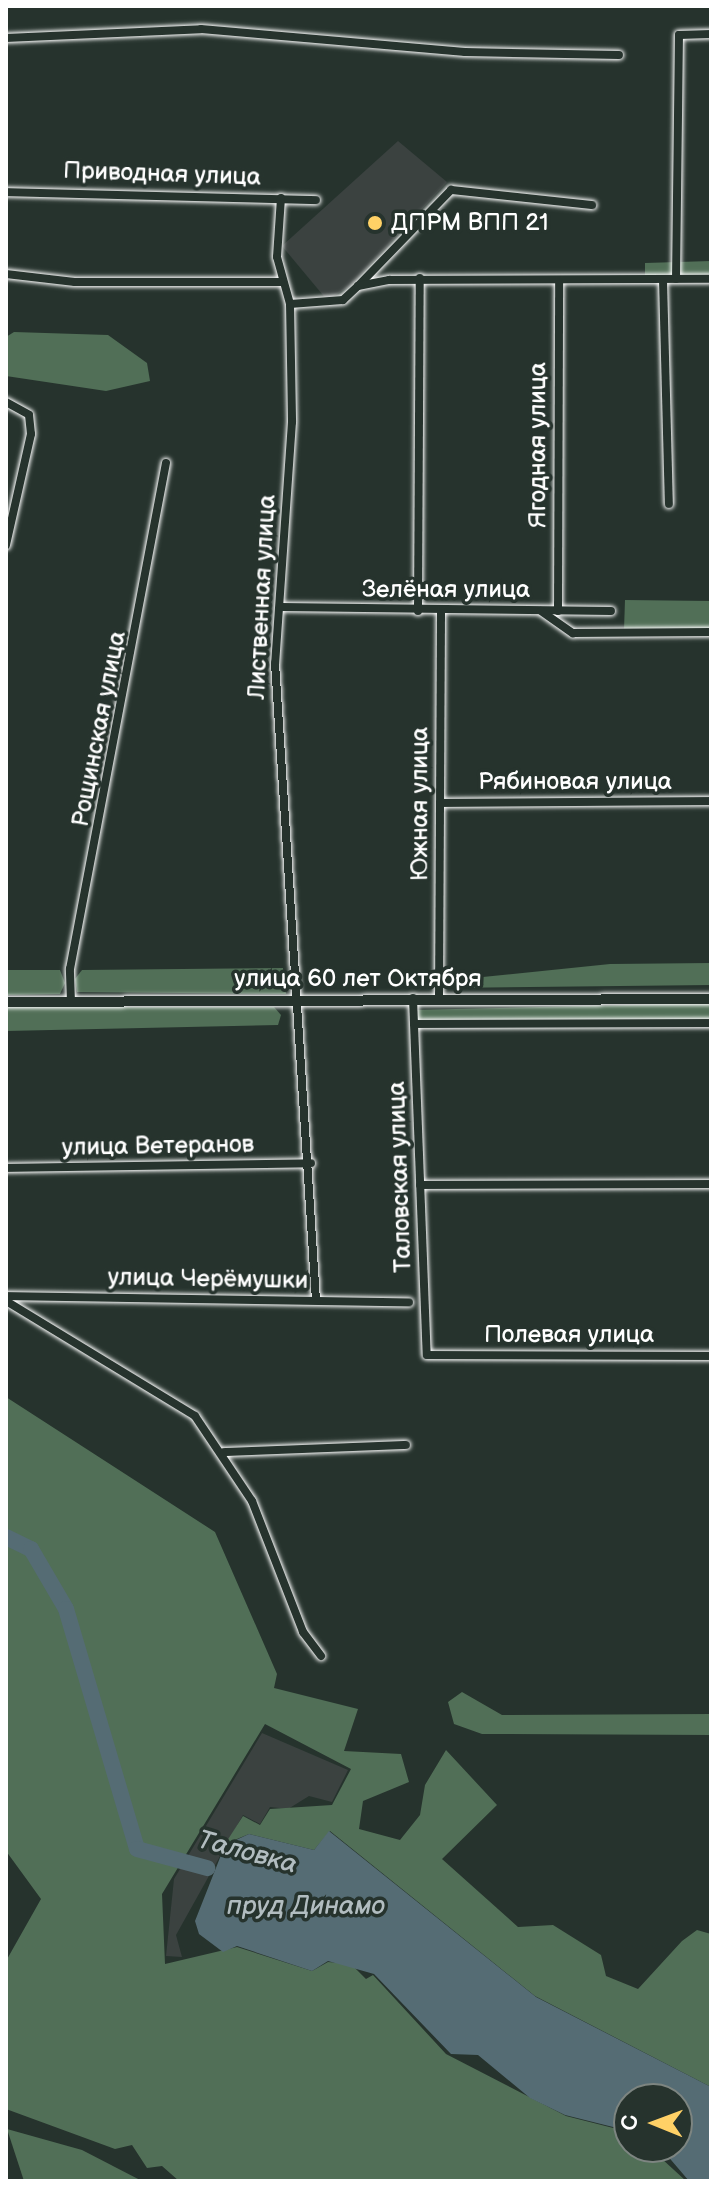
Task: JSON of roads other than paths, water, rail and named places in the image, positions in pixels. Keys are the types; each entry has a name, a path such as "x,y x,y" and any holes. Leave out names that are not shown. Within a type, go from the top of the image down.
{"street":[{"path":"6,38 201,29 465,52 619,55"},
{"path":"676,279 679,35 711,34"},
{"path":"290,304 343,300 451,190 592,205"},
{"name":"Приводная улица","path":"6,192 316,200"},
{"name":"Лиственная улица","path":"281,198 281,282 290,304 278,759 302,1000 316,1300"},
{"path":"6,274 75,282 281,282"},
{"path":"358,286 420,278 711,279"},
{"path":"418,611 420,278"},
{"name":"Ягодная улица","path":"558,611 559,280"},
{"path":"663,280 669,504"},
{"path":"6,402 29,415 31,434 6,545"},
{"name":"Рощинская улица","path":"71,1002 70,969 166,463"},
{"name":"Зелёная улица","path":"281,607 611,611"},
{"name":"Южная улица","path":"439,998 441,611"},
{"path":"540,611 573,633 711,632"},
{"name":"Рябиновая улица","path":"440,803 711,801"},
{"name":"Таловская улица","path":"413,998 427,1355"},
{"name":"улица 60 лет Октября","path":"6,1002 711,999"},
{"path":"414,1024 711,1023"},
{"name":"улица Ветеранов","path":"6,1168 311,1163"},
{"path":"420,1185 711,1184"},
{"path":"6,1298 195,1416 224,1452 321,1656"},
{"name":"улица Черёмушки","path":"6,1298 409,1302"},
{"name":"Полевая улица","path":"427,1355 711,1356"},
{"path":"224,1452 406,1445"}],"water":[{"name":"пруд Динамо","path":"329,1831 536,1997 711,2087 711,2181 689,2181 674,2163 693,2163 693,2083 613,2083 613,2127 565,2115 530,2098 478,2055 451,2054 374,1974 328,1961 312,1971 237,1946 223,1952 199,1934 195,1921 225,1845 249,1834 314,1850"}],"waterway":[{"name":"Таловка","path":"6,1537 31,1549 66,1609 137,1849 207,1868"}],"place":[{"name":"ДПРМ ВПП 21","path":"375,223"}]}
